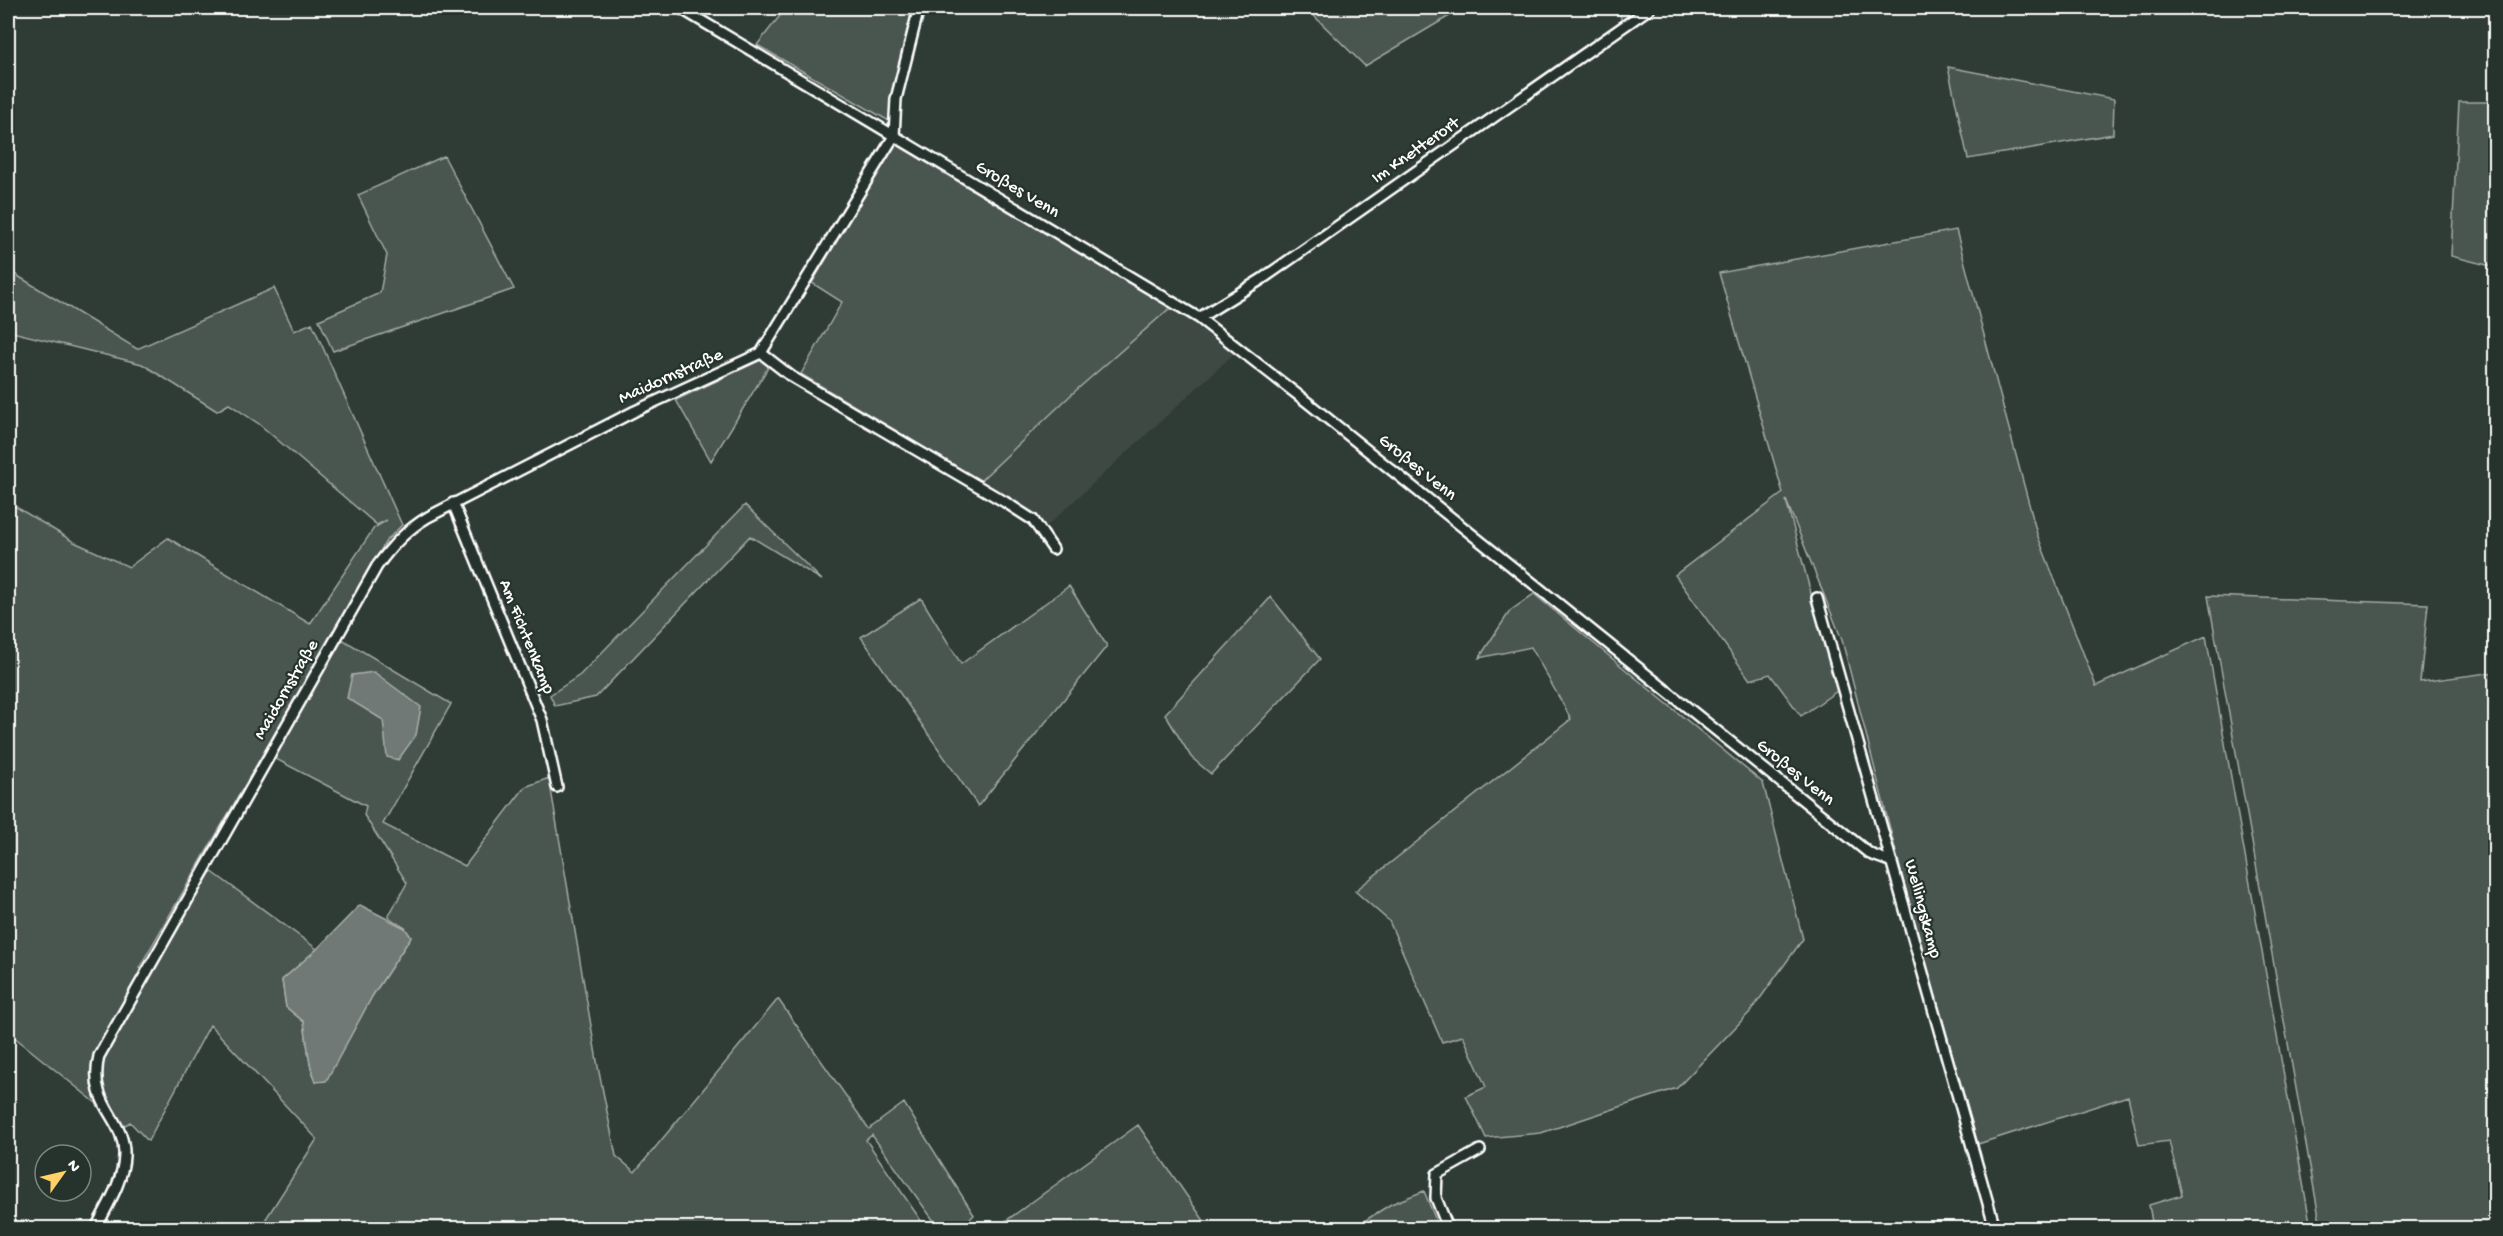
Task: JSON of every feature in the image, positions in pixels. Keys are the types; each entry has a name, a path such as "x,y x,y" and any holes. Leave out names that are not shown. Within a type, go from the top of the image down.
{"street":[{"name":"Großes Venn","path":"680,8 1200,318 1317,409 1870,855 1892,862"},
{"path":"919,8 896,99 894,135 761,353 792,377 1033,520 1053,549"},
{"name":"Im Knetterort","path":"1200,318 1271,272 1650,8"},
{"name":"Maidornstraße","path":"96,1228 120,1177 124,1154 121,1136 101,1100 96,1085 99,1056 377,566 392,546 410,527 453,504 635,411 761,353"},
{"name":"Am Fichtenkamp","path":"453,504 542,720 557,787"},
{"name":"Wellingskamp","path":"1817,598 1995,1228"},
{"path":"1448,1228 1436,1198 1437,1174 1480,1150"}],"shaded area":[{"path":"786,8 913,8 889,121 757,45"},
{"path":"1306,8 1463,8 1365,66"},
{"path":"1620,8 1639,8 1621,22"},
{"path":"1948,67 2114,99 2113,134 1968,159"},
{"path":"2459,102 2495,102 2495,267 2451,256"},
{"path":"895,143 1171,307 1073,393 980,481 801,374 842,302 812,283"},
{"path":"444,156 514,289 333,351 319,320 380,293 387,255 358,195"},
{"path":"1956,230 2037,534 2096,686 2206,636 2311,1228 2153,1228 2149,1205 2182,1195 2169,1141 2139,1145 2128,1096 1978,1144 1911,911 1842,640 1786,500 1837,691 1801,716 1770,674 1750,680 1675,575 1783,493 1719,273"},
{"path":"8,270 137,349 274,288 294,331 312,323 402,525 386,541 139,968 149,976 211,871 317,949 282,980 286,1007 304,1022 310,1064 316,1082 411,937 405,928 388,917 407,883 364,815 366,806 274,758 342,639 451,704 383,824 465,866 525,787 549,778 598,1067 616,1156 635,1172 778,999 869,1129 904,1103 974,1215 961,1228 939,1228 872,1135 866,1140 926,1228 260,1228 317,1139 210,1025 148,1141 130,1122 114,1132 96,1103 8,1032 8,502 74,542 129,567 168,538 310,624 374,528 387,520 377,525 259,424 229,404 217,411 142,364 8,331"},
{"path":"1171,307 1237,351 1046,527 1032,511 980,481 1073,393"},
{"path":"761,360 769,366 711,461 676,400"},
{"path":"745,505 822,580 750,536 596,697 555,706 550,695 580,675"},
{"path":"1069,586 1107,646 978,806 861,637 921,598 961,664"},
{"path":"1534,594 1763,783 1803,939 1751,1011 1677,1088 1541,1133 1486,1138 1466,1096 1486,1087 1463,1036 1442,1042 1389,921 1355,891 1571,719 1531,647 1479,658 1510,611"},
{"path":"2208,596 2428,604 2420,682 2495,672 2495,1228 2321,1228"},
{"path":"1271,597 1320,659 1211,774 1191,757 1165,714"},
{"path":"374,672 421,707 416,735 398,760 387,757 383,720 347,698 352,675"},
{"path":"360,905 405,928 411,937 373,995 326,1081 316,1082 310,1064 304,1022 286,1007 282,980 317,949"},
{"path":"1138,1125 1209,1228 996,1228"},
{"path":"1424,1191 1439,1228 1353,1228 1391,1204"}]}
